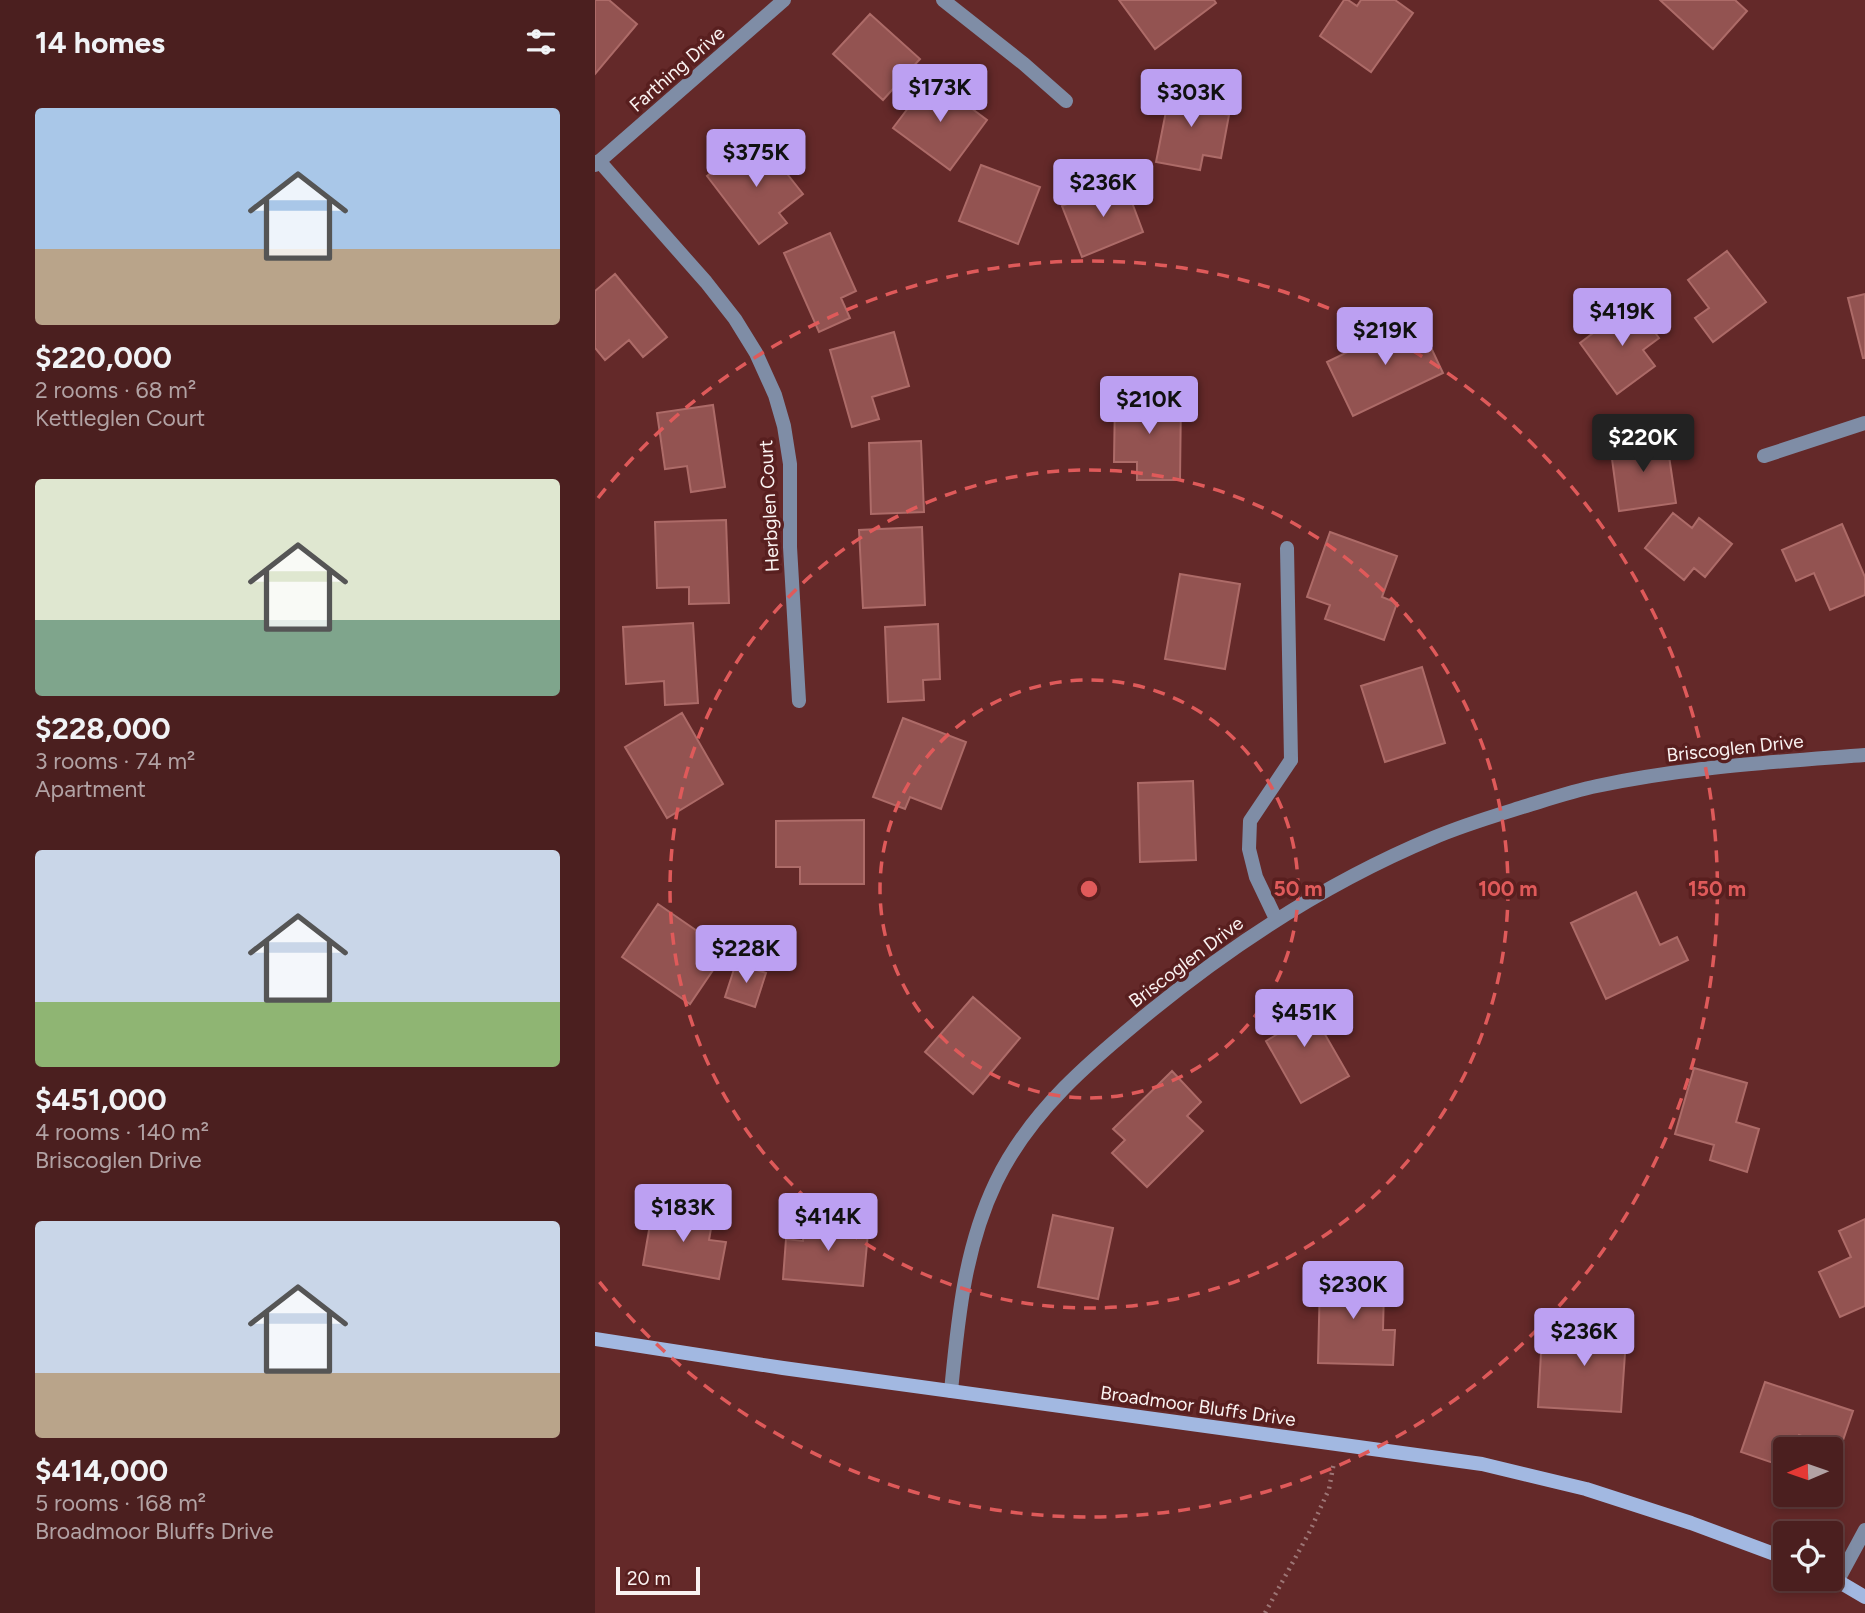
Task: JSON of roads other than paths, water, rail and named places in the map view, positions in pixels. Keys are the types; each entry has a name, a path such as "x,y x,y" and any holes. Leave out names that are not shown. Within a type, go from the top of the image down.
{"street":[{"name":"Farthing Drive","path":"597,163 784,0"},
{"path":"943,0 1066,101"},
{"name":"Herbglen Court","path":"597,163 706,282 735,319 756,353 775,395 784,426 790,464 790,547 799,701"},
{"path":"1764,456 1865,423"},
{"path":"1276,919 1256,877 1249,849 1250,821 1291,760 1287,548"},
{"name":"Briscoglen Drive","path":"951,1391 959,1311 966,1270 979,1222 996,1182 1019,1140 1087,1064 1183,986 1276,919 1324,891 1434,837 1480,820 1593,787 1695,769 1865,755"},
{"name":"Broadmoor Bluffs Drive","path":"595,1339 1482,1464 1586,1489 1691,1523 1773,1554"},
{"path":"1843,1564 1865,1530"},
{"path":"1843,1584 1865,1597"}]}
